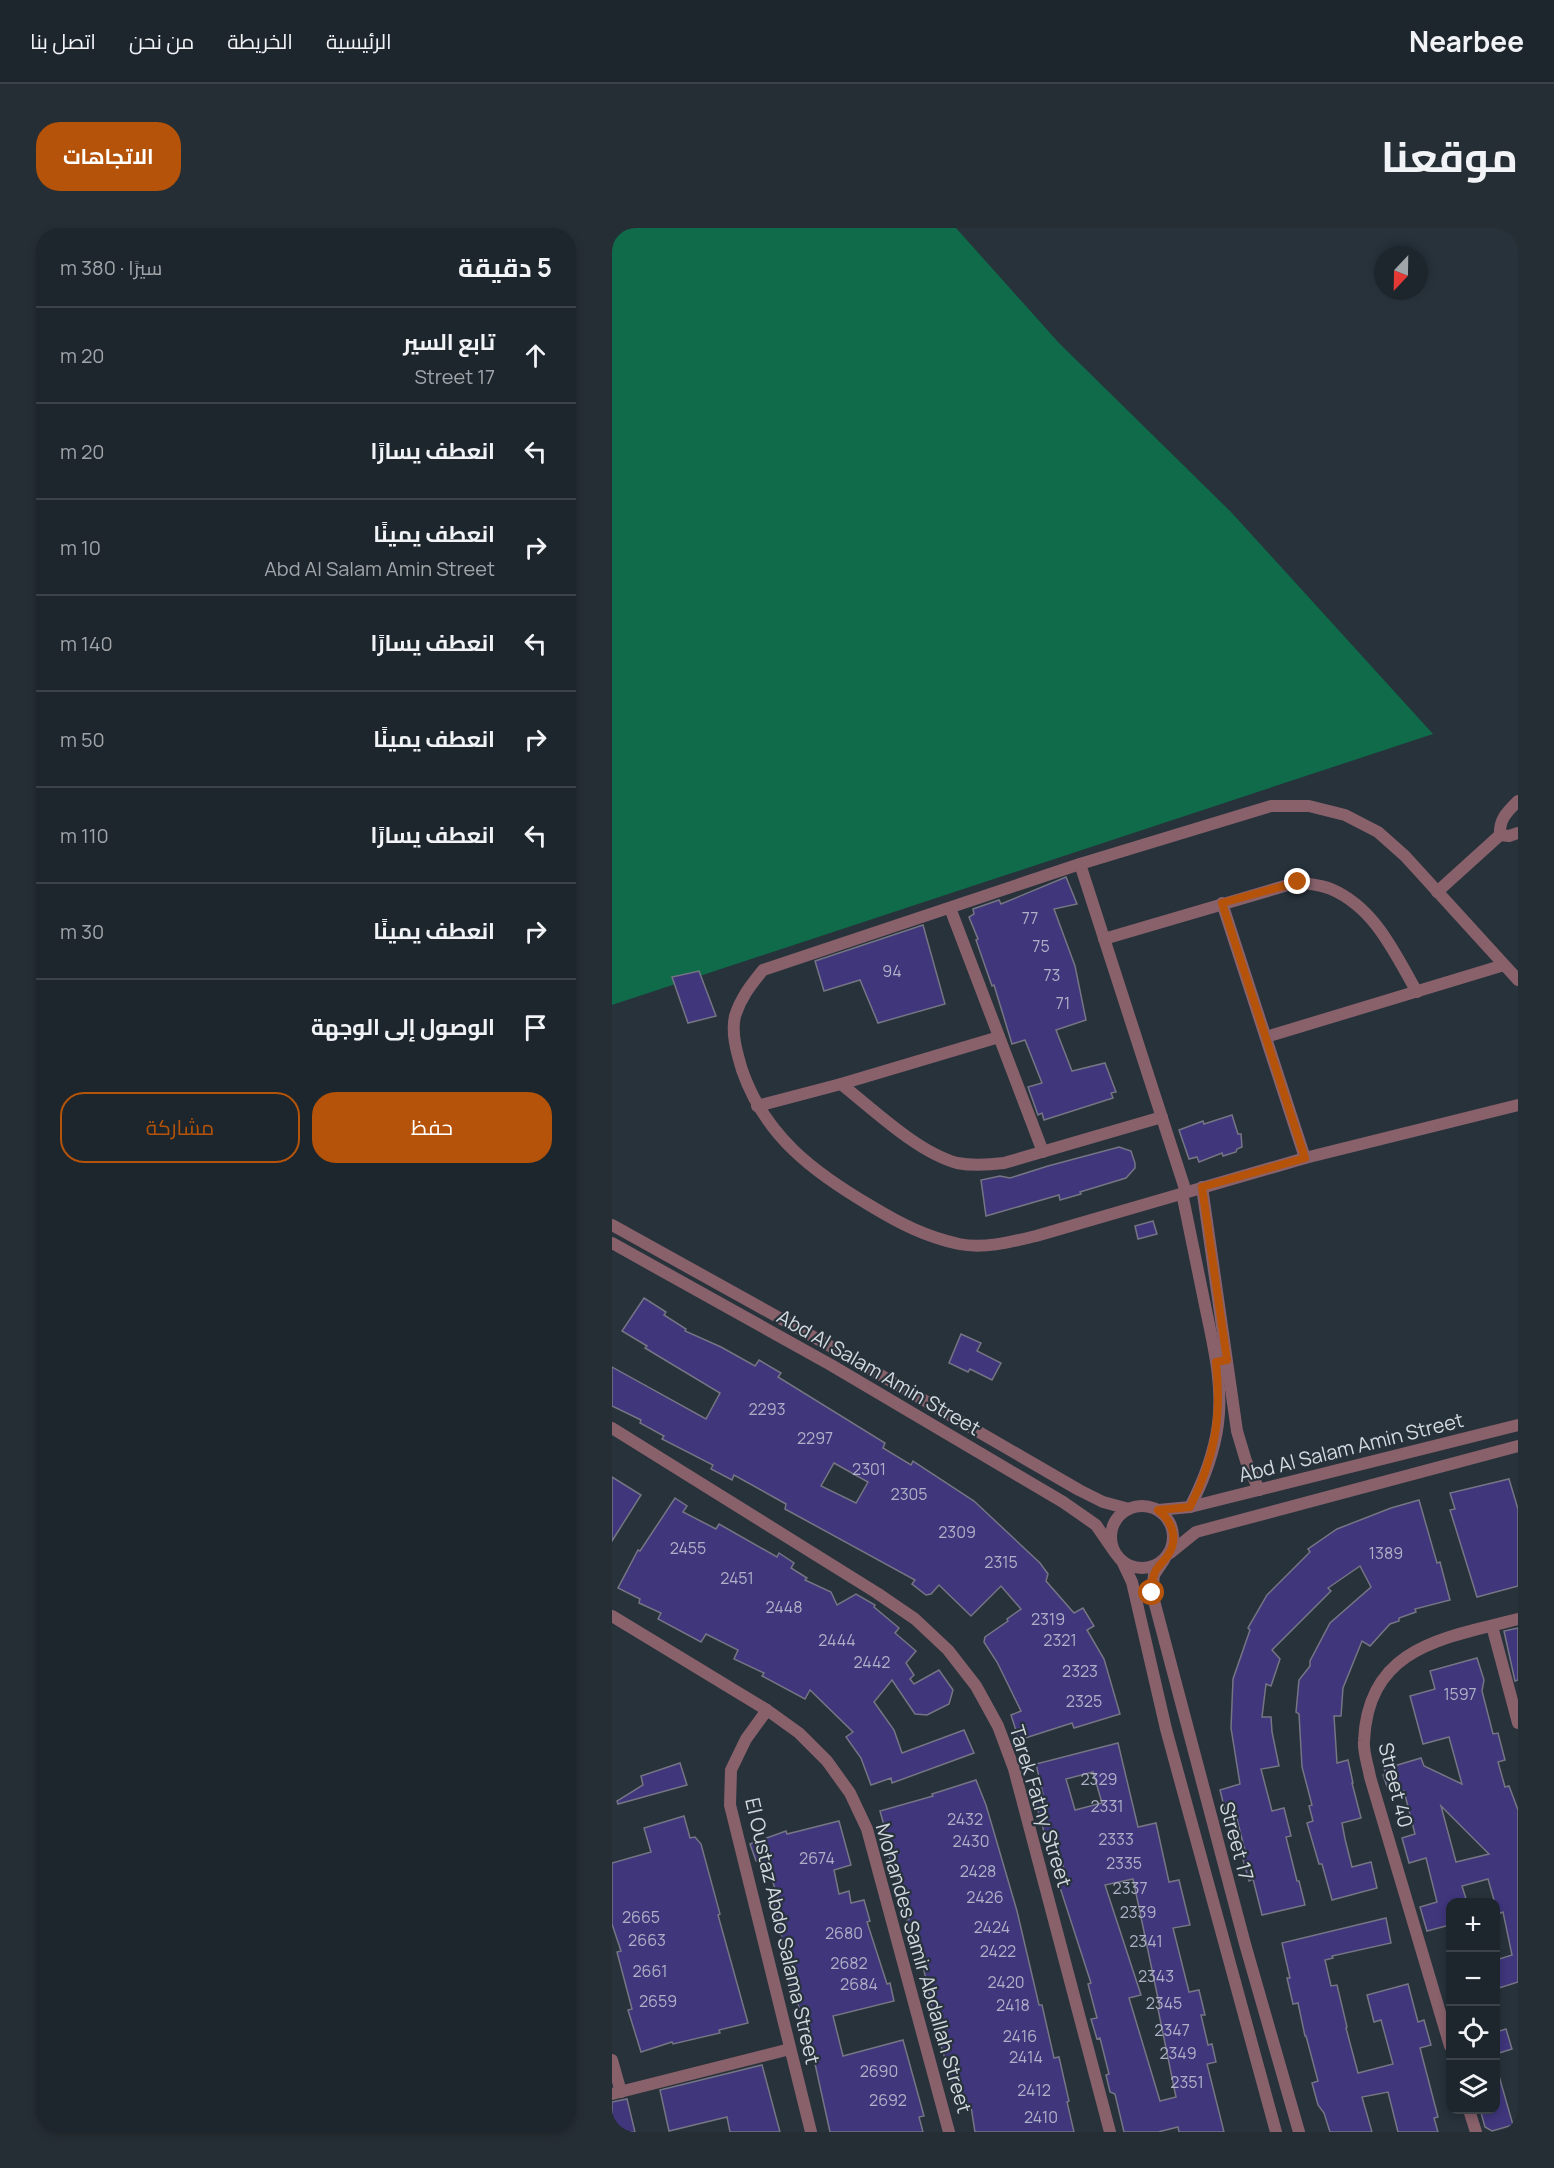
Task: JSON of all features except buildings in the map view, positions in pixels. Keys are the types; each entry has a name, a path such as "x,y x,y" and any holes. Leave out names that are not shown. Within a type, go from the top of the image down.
{"street":[{"path":"1500,835 1499,826 1502,818 1518,801"},
{"path":"1518,980 1405,856 1378,832 1345,815 1309,806 1271,806 1080,864 763,970 745,992 735,1018 735,1047 757,1106 781,1138 813,1169 892,1219 925,1235 961,1244 999,1244 1036,1236 1305,1158 1518,1105"},
{"path":"1437,892 1500,835 1509,836 1518,833"},
{"path":"1080,864 1184,1192 1237,1431 1246,1461 1259,1490"},
{"path":"1104,939 1298,882 1330,889 1358,904 1380,928 1417,992"},
{"path":"1222,903 1305,1158"},
{"path":"950,908 1043,1152"},
{"path":"1266,1037 1504,965"},
{"path":"757,1106 841,1084 999,1037"},
{"path":"841,1084 917,1144 937,1156 958,1163 981,1166 1004,1163 1162,1117"},
{"path":"1190,1507 1204,1480 1213,1452 1218,1422 1222,1361 1202,1187"},
{"name":"Abd Al Salam Amin Street","path":"612,1225 839,1351 1079,1490 1103,1502 1129,1509"},
{"name":"Abd Al Salam Amin Street","path":"612,1243 831,1365 1080,1513 1100,1530 1114,1551"},
{"path":"831,1365 839,1351"},
{"name":"Abd Al Salam Amin Street","path":"1158,1510 1190,1507 1518,1425"},
{"name":"Tarek Fathy Street","path":"612,1428 915,1619 948,1650 976,1686 998,1726 1014,1769 1110,2132"},
{"path":"1501,1429 1513,1447"},
{"name":"Abd Al Salam Amin Street","path":"1167,1557 1196,1532 1513,1447"},
{"path":"1139,1506 1158,1510 1171,1524 1173,1544 1167,1557 1148,1568 1130,1566 1122,1561 1114,1551 1111,1531 1121,1514 1129,1509 1139,1506"},
{"name":"Street 17","path":"1167,1557 1154,1575 1152,1593 1245,1944 1299,2132"},
{"name":"Street 17","path":"1122,1561 1132,1582 1166,1729 1276,2132"},
{"name":"Mohandes Samir Abdallah Street","path":"612,1616 767,1710 799,1733 827,1761 850,1793 867,1828 949,2132"},
{"name":"Street 40","path":"1446,2033 1370,1777 1363,1743 1368,1708 1384,1677 1409,1653 1440,1639 1518,1619"},
{"path":"1492,1626 1518,1723"},
{"name":"El Oustaz Abdo Salama Street","path":"767,1710 746,1739 731,1770 730,1805 811,2132"},
{"path":"612,2060 616,2093 790,2049"},
{"path":"1471,2114 1476,2132"}],"green space":[{"path":"612,228 956,228 1059,343 1231,512 1433,734 612,1005"}],"route":[{"path":"1152,1593 1154,1575 1170,1553 1174,1534 1166,1516 1158,1510 1190,1507 1204,1480 1213,1452 1218,1422 1220,1392 1216,1362 1227,1360 1202,1187 1305,1158 1222,903 1298,882"}]}
